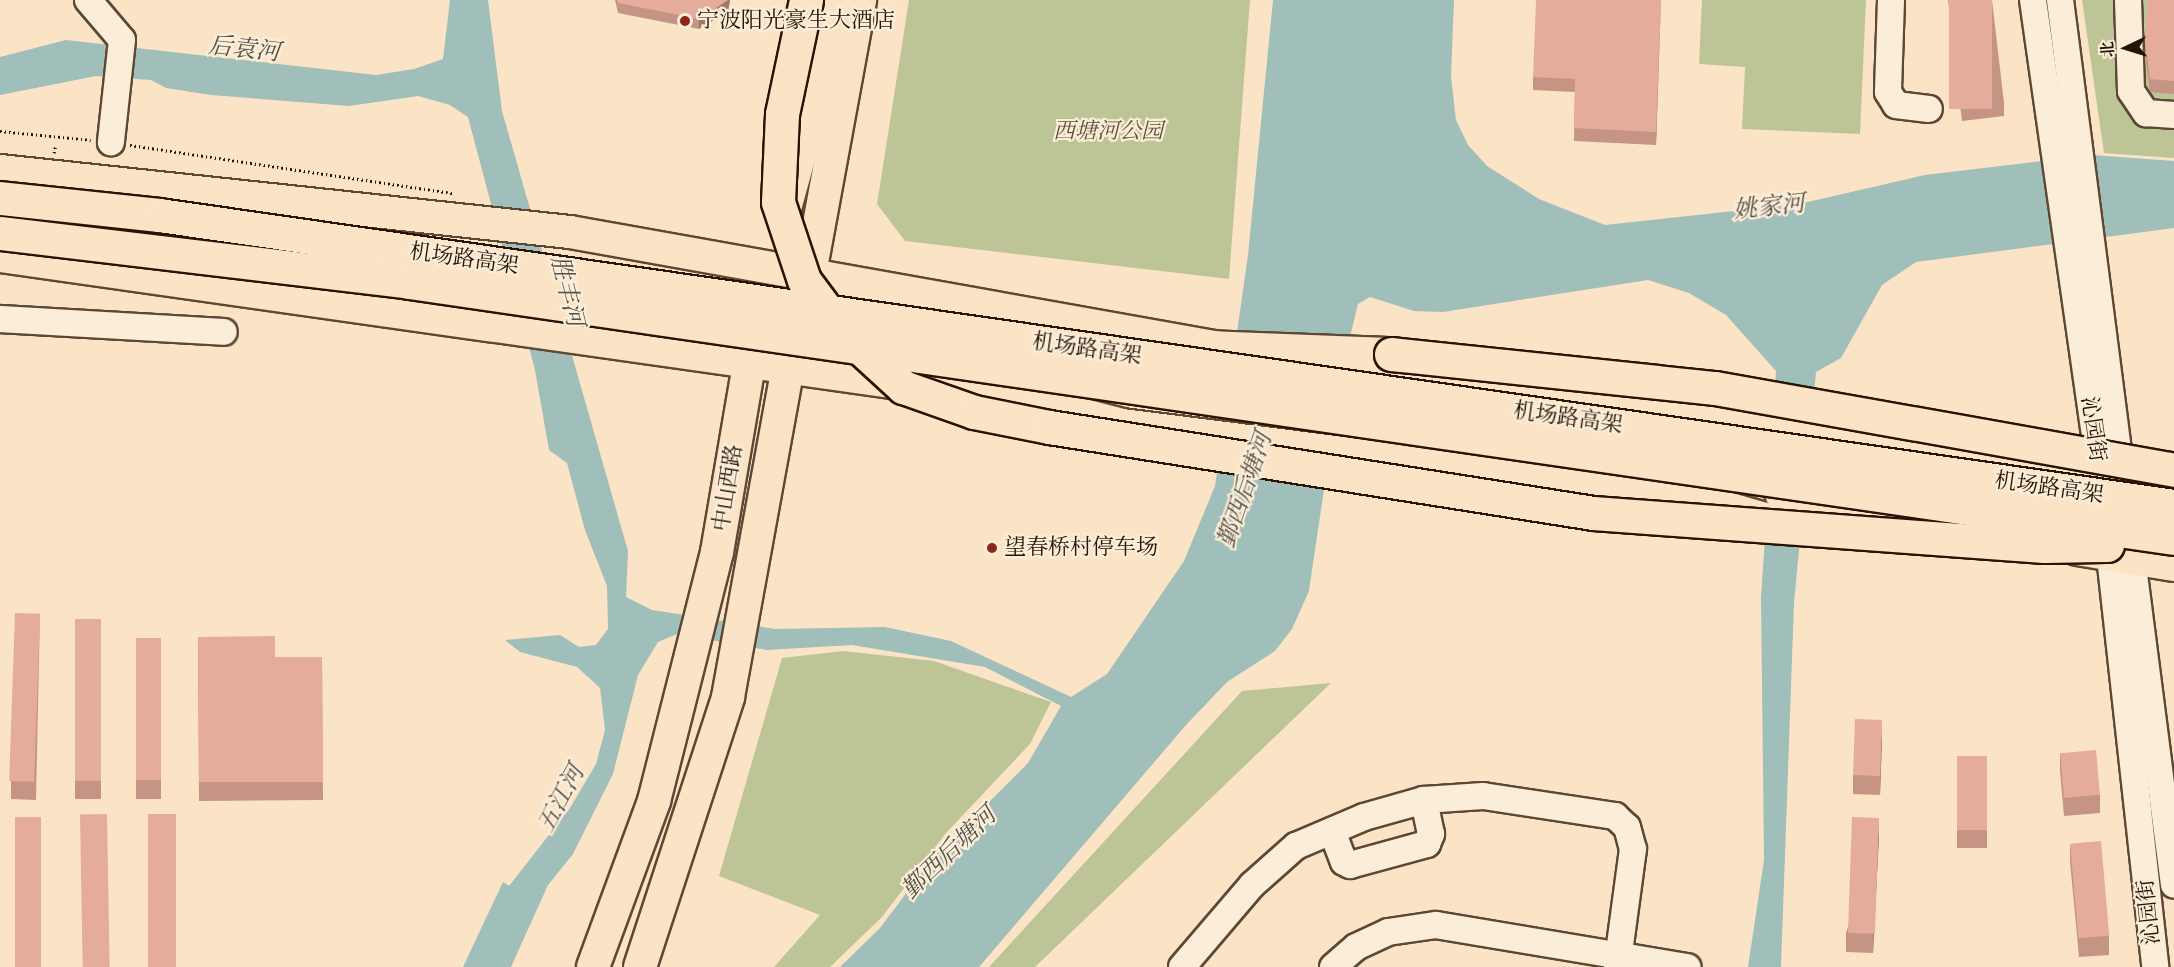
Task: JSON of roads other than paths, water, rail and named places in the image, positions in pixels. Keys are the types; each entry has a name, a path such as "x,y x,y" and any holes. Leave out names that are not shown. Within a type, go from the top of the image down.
{"highway":[{"path":"806,0 782,114 778,202 804,280 842,331 903,387 974,412 1049,427 1581,511 1777,522 2044,546 2174,543"},
{"name":"机场路高架","path":"0,198 171,216 2174,506"},
{"name":"机场路高架","path":"0,233 409,282 2174,538"},
{"path":"1204,346 1391,354 1715,388 2174,470"},
{"path":"1041,404 1122,425 1688,497 1777,522"}],"main road":[{"name":"中山西路","path":"593,967 660,778 717,552 748,363 769,266 807,129 831,0"},
{"name":"中山西路","path":"640,967 728,697 786,368 812,274 860,0"},
{"path":"0,171 570,232 1204,346 2174,480"},
{"path":"0,256 1041,404 1740,489 2174,565"}],"street":[{"path":"88,0 123,40 111,141"},
{"path":"1891,0 1888,92 1896,105 1929,109"},
{"name":"沁园街","path":"2033,0 2066,243 2112,473"},
{"name":"沁园街","path":"2060,0 2092,240 2112,473 2174,885"},
{"path":"2128,0 2131,91 2146,113 2174,115"},
{"path":"0,319 224,332"},
{"name":"沁园街","path":"2123,557 2155,967"},
{"path":"1191,964 1252,885 1296,846 1332,831 1424,800 1483,796 1615,816 1627,827 1634,849 1617,961"},
{"path":"1332,831 1344,862 1350,866 1427,844 1431,834 1424,800"},
{"path":"1333,967 1356,946 1388,932 1436,925 1617,961 1688,967"}],"water":[{"name":"鄞西后塘河","path":"450,0 488,0 502,111 628,551 626,597 652,610 775,629 885,627 951,641 1071,697 1107,674 1184,561 1215,486 1248,255 1273,0 1454,0 1451,76 1456,120 1468,145 1487,166 1539,199 1605,225 1799,204 1925,175 2092,155 2174,161 2174,228 1916,262 1882,285 1841,358 1816,372 1794,603 1781,967 1748,967 1764,860 1761,598 1776,371 1726,315 1689,293 1648,280 1443,312 1414,311 1370,297 1358,304 1341,374 1309,591 1292,629 1275,651 1227,682 1186,725 979,967 840,967 880,928 932,859 1028,763 1061,706 985,667 852,645 767,650 677,634 658,642 638,675 613,774 573,854 548,885 511,967 463,967 503,882 509,886 570,808 596,764 605,730 600,688 577,667 520,652 505,640 560,635 579,647 596,645 608,629 607,586 585,530 567,463 549,450 535,370 468,117 450,105 418,96 349,106 211,95 166,88 151,80 96,76 0,95 0,57 66,40 376,75 414,69 443,59"}],"place":[{"name":"宁波阳光豪生大酒店","path":"685,21"},
{"name":"望春桥村停车场","path":"992,548"}],"water label":[{"name":"后袁河","path":"244,49"},
{"name":"姚家河","path":"1769,207"},
{"name":"胜丰河","path":"567,291"},
{"name":"五江河","path":"561,799"}],"park label":[{"name":"西塘河公园","path":"1108,132"}]}
